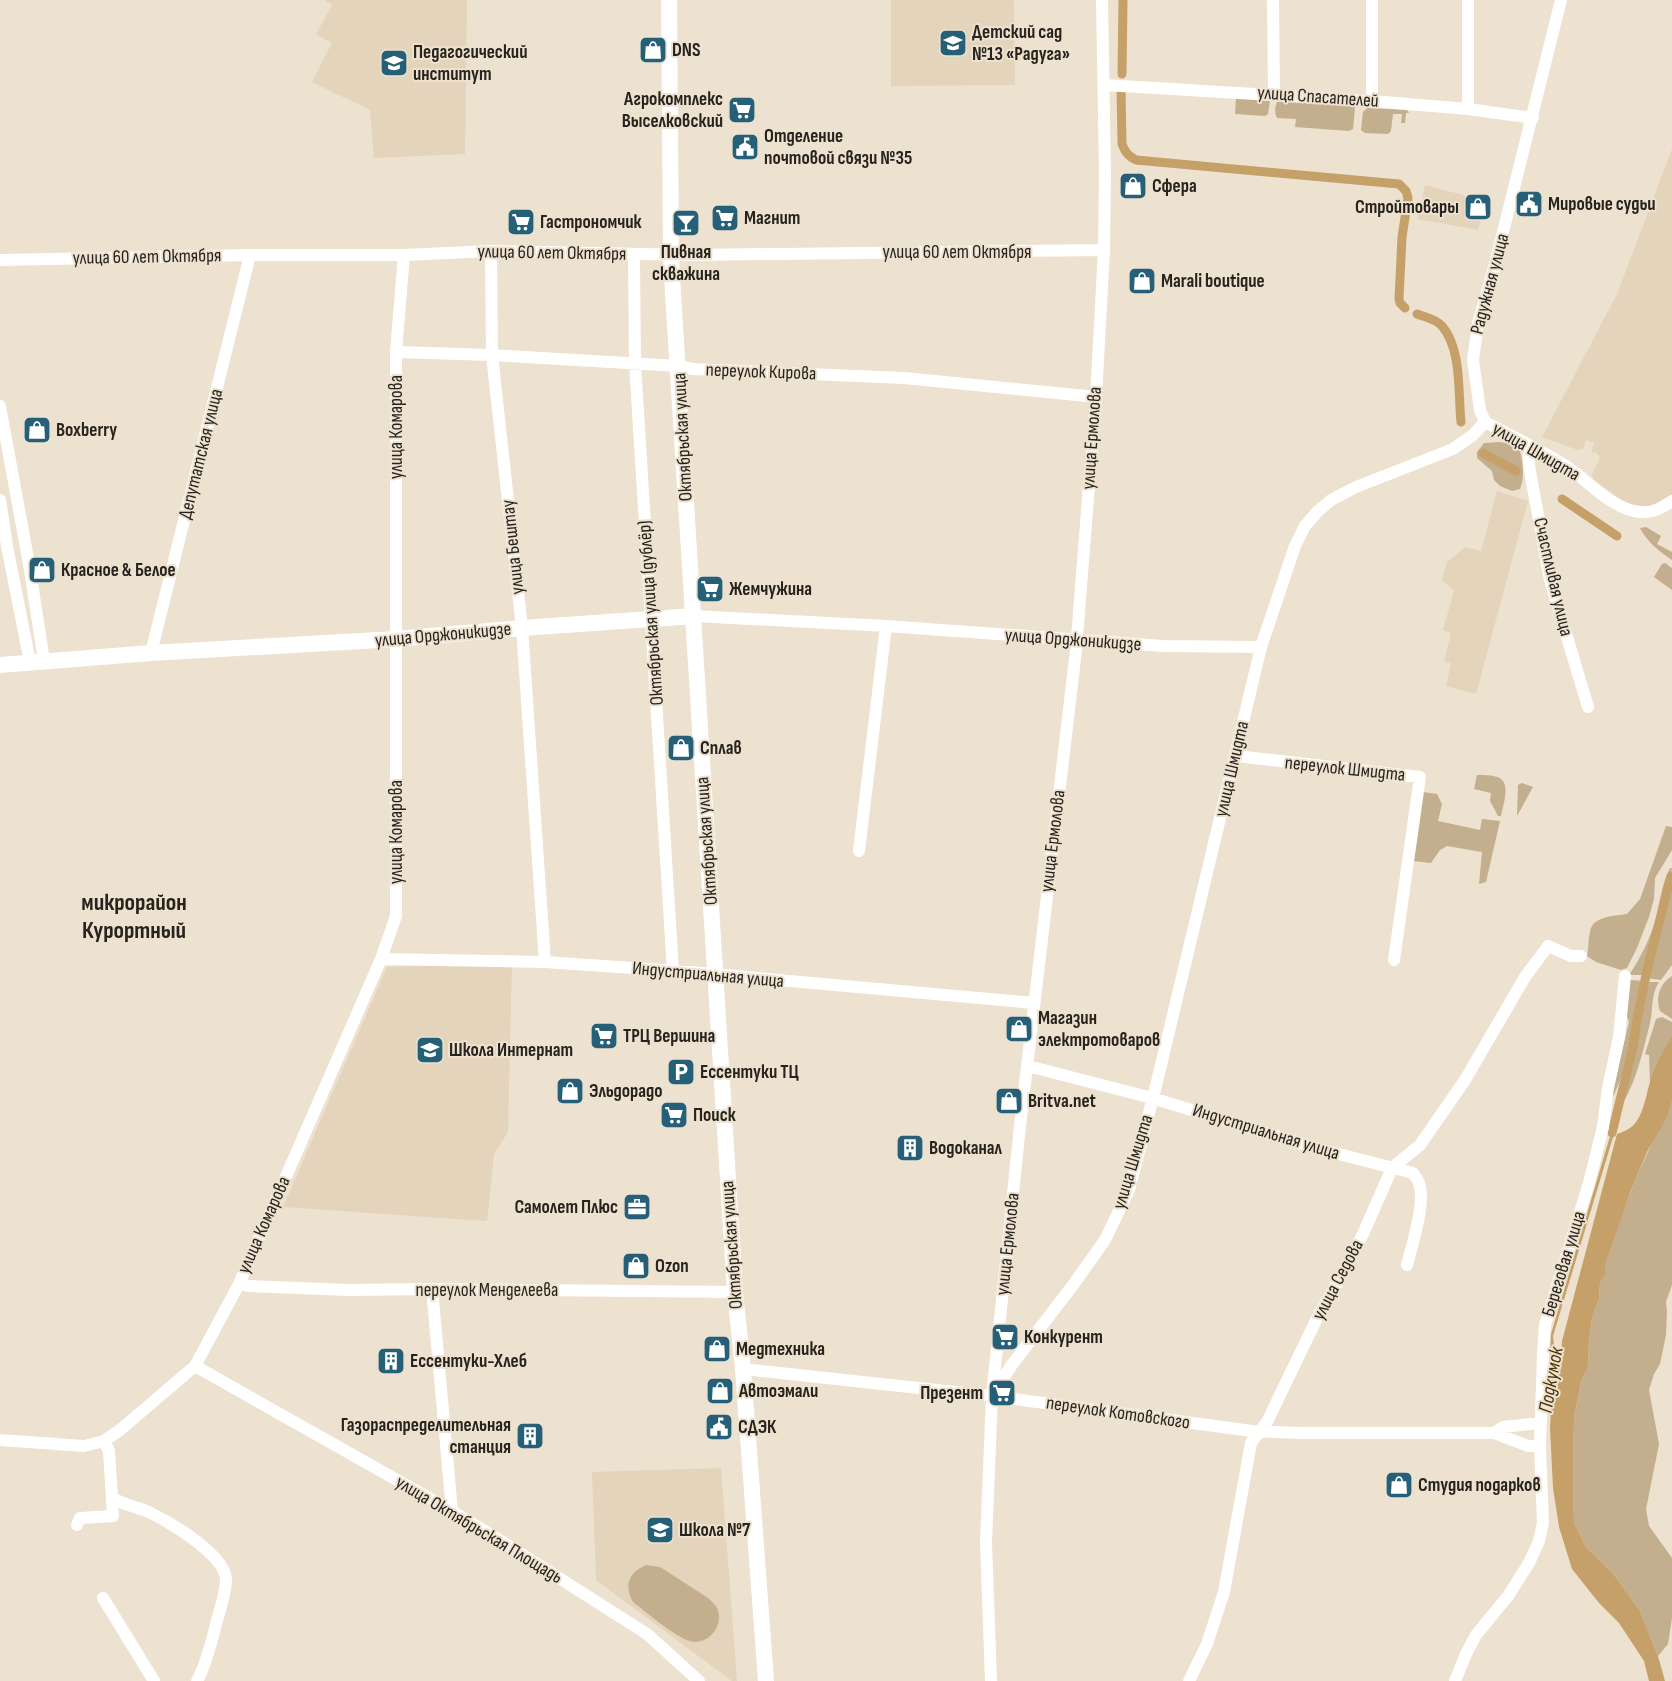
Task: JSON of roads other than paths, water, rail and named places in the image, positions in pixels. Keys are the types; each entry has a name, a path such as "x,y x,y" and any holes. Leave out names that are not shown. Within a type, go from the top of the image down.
{"main road":[{"name":"Октябрьская улица","path":"669,0 671,254 735,1292 743,1369 766,1681"},
{"name":"улица Орджоникидзе","path":"0,665 37,661 396,639 694,616"}],"street":[{"name":"улица Ермолова","path":"991,1681 986,1542 992,1396 1020,1126 1077,639 1096,396 1104,250 1108,85 1102,0"},
{"path":"1273,0 1274,94"},
{"path":"1372,0 1372,101"},
{"path":"1468,0 1468,109"},
{"name":"Радужная улица","path":"1484,422 1480,410 1472,360 1475,338 1561,0"},
{"name":"улица Спасателей","path":"1108,85 1135,85 1372,101 1468,109 1532,118"},
{"name":"улица 60 лет Октября","path":"0,260 250,255 404,256 491,251 671,254 1104,250"},
{"name":"улица Бештау","path":"491,251 492,354 522,628 544,962"},
{"name":"Октябрьская улица (дублёр)","path":"634,254 635,364 673,971"},
{"name":"Депутатская улица","path":"151,654 250,255"},
{"name":"улица Комарова","path":"195,1366 239,1284 381,959 396,916 396,352 404,256"},
{"name":"переулок Кирова","path":"396,352 492,354 678,366 693,369 904,378 1096,396"},
{"path":"0,406 25,543 37,661"},
{"name":"улица Шмидта","path":"992,1396 1011,1366 1105,1240 1129,1190 1261,647 1295,546 1305,526 1331,500 1356,487 1453,449 1473,435 1484,422 1568,467 1625,509 1642,513 1659,509 1672,501"},
{"name":"Счастливая улица","path":"1529,445 1528,466 1550,580 1588,707"},
{"path":"0,500 7,546 37,661"},
{"path":"7,546 25,543"},
{"name":"улица Орджоникидзе","path":"694,616 886,626 1163,646 1261,647"},
{"path":"859,851 886,626"},
{"name":"переулок Шмидта","path":"1236,756 1420,777 1394,960"},
{"name":"улица Седова","path":"1189,1681 1207,1644 1224,1592 1251,1443 1261,1431 1319,1314 1363,1234 1392,1168 1420,1145 1465,1080 1525,977 1548,946 1571,956 1580,956"},
{"name":"Индустриальная улица","path":"381,959 544,962 673,971 1034,1003"},
{"name":"Береговая улица","path":"1455,1681 1476,1635 1519,1580 1539,1541 1543,1523 1540,1446 1542,1354 1546,1325 1589,1183 1605,1119 1608,1088 1619,1037 1625,976"},
{"name":"Индустриальная улица","path":"1028,1066 1152,1098 1319,1149 1413,1173 1420,1183 1419,1218 1407,1265"},
{"name":"переулок Менделеева","path":"239,1284 248,1286 348,1290 735,1292"},
{"path":"432,1289 452,1510"},
{"path":"0,1440 84,1446 104,1441 120,1430 195,1366"},
{"name":"улица Октябрьская Площадь","path":"195,1366 452,1510 647,1634 699,1681"},
{"name":"переулок Котовского","path":"743,1369 992,1396 1252,1431 1301,1433 1494,1433 1528,1446 1540,1446"},
{"name":"переулок Котовского","path":"1494,1433 1503,1427 1541,1422"},
{"path":"77,1525 80,1518 113,1516 109,1451 104,1441"},
{"path":"112,1498 149,1512 176,1526 193,1538 221,1563 226,1577 225,1590 197,1681"},
{"path":"103,1598 154,1681"}],"waterway":[{"path":"1122,74 1123,0"},
{"path":"1121,89 1122,144 1127,153 1136,160 1399,184 1406,191 1408,198 1402,237 1399,299 1405,308"},
{"path":"1417,314 1430,318 1442,326 1453,347 1458,372 1461,422"},
{"path":"1483,453 1516,471"},
{"path":"1562,499 1617,536"},
{"path":"1612,1133 1633,1047 1647,970 1671,876"}],"place":[{"name":"Детский сад №13 «Радуга»","path":"953,43"},
{"name":"DNS","path":"653,50"},
{"name":"Педагогический институт","path":"394,63"},
{"name":"Агрокомплекс Выселковский","path":"742,110"},
{"name":"Отделение почтовой связи №35","path":"745,147"},
{"name":"Сфера","path":"1133,186"},
{"name":"Мировые судьи","path":"1529,204"},
{"name":"Стройтовары","path":"1478,207"},
{"name":"Магнит","path":"725,218"},
{"name":"Гастрономчик","path":"521,222"},
{"name":"Пивная скважина","path":"686,223"},
{"name":"Marali boutique","path":"1142,281"},
{"name":"Boxberry","path":"37,430"},
{"name":"Красное & Белое","path":"42,570"},
{"name":"Жемчужина","path":"710,589"},
{"name":"Сплав","path":"681,748"},
{"name":"Магазин электротоваров","path":"1019,1029"},
{"name":"ТРЦ Вершина","path":"604,1036"},
{"name":"Школа Интернат","path":"430,1050"},
{"name":"Ессентуки ТЦ","path":"681,1072"},
{"name":"Эльдорадо","path":"570,1091"},
{"name":"Britva.net","path":"1009,1101"},
{"name":"Поиск","path":"674,1115"},
{"name":"Водоканал","path":"910,1148"},
{"name":"Самолет Плюс","path":"637,1207"},
{"name":"Ozon","path":"636,1266"},
{"name":"Конкурент","path":"1005,1337"},
{"name":"Медтехника","path":"717,1349"},
{"name":"Ессентуки-Хлеб","path":"391,1361"},
{"name":"Автоэмали","path":"720,1391"},
{"name":"Презент","path":"1002,1393"},
{"name":"СДЭК","path":"719,1427"},
{"name":"Газораспределительная станция","path":"530,1436"},
{"name":"Студия подарков","path":"1399,1485"},
{"name":"Школа №7","path":"660,1530"}],"district":[{"name":"микрорайон Курортный","path":"134,916"}],"water label":[{"name":"Подкумок","path":"1551,1380"}]}
